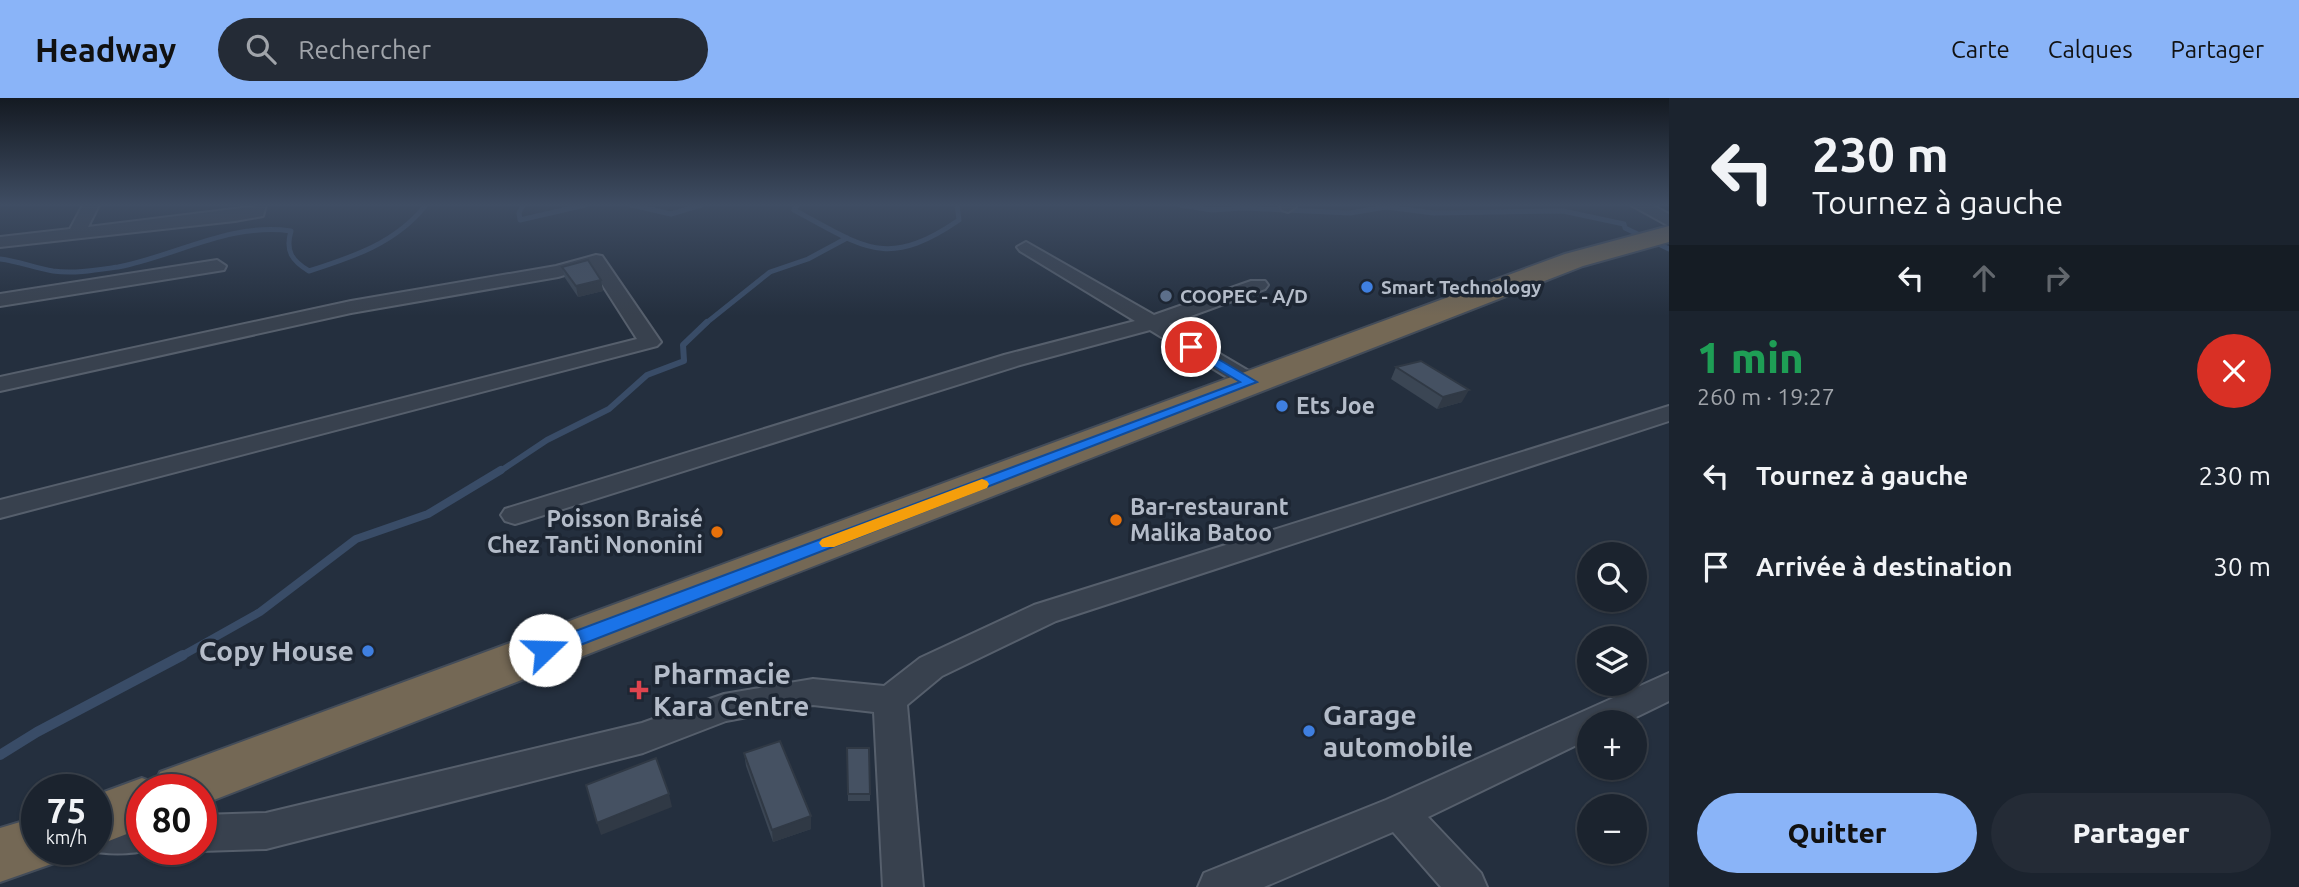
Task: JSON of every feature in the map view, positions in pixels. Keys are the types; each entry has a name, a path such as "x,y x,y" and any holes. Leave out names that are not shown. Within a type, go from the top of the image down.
{"highway":[{"path":"217,775 1619,242"},
{"path":"0,855 21,848"}],"street":[{"path":"1026,247 1251,382"},
{"path":"0,384 351,307 558,271 596,260 650,342 0,509"},
{"path":"0,300 217,266"},
{"path":"515,515 1012,360 1152,323 1258,285"},
{"path":"217,833 266,831 643,738 724,708 813,692 890,700 931,667 1045,613 1669,412"},
{"path":"1617,710 1669,686"},
{"path":"890,700 903,887"},
{"path":"1223,886 1399,812 1577,729"},
{"path":"1399,812 1466,887"}],"building":[{"path":"588,260 601,280 576,286 562,267"},
{"path":"1421,361 1469,390 1443,397 1396,367"},
{"path":"780,741 811,816 772,830 744,753"},
{"path":"847,748 869,748 870,794 848,794"},
{"path":"656,758 669,794 597,823 586,785"}],"waterway":[{"path":"0,259 53,271 94,270 140,262 204,242"},
{"path":"289,242 291,255 309,271 382,242"},
{"path":"705,324 770,272 808,259 840,242"},
{"path":"856,242 875,248 893,249 919,242"},
{"path":"1654,242 1669,249"},
{"path":"499,472 547,440 609,409 647,375 684,361 683,345 707,322"},
{"path":"180,657 260,612 356,539 428,514 501,470"},
{"path":"0,755 37,732 183,655"}],"slow traffic":[{"path":"828,543 982,484"}],"place":[{"name":"Smart Technology","path":"1367,287"},
{"name":"COOPEC - A/D","path":"1166,296"},
{"name":"Ets Joe","path":"1282,406"},
{"name":"Bar-restaurant Malika Batoo","path":"1116,520"},
{"name":"Poisson Braisé Chez Tanti Nononini","path":"717,532"},
{"name":"Copy House","path":"368,651"},
{"name":"Pharmacie Kara Centre","path":"639,690"},
{"name":"Garage automobile","path":"1309,731"}],"route":[{"path":"545,650 1251,382 1191,347"}]}
